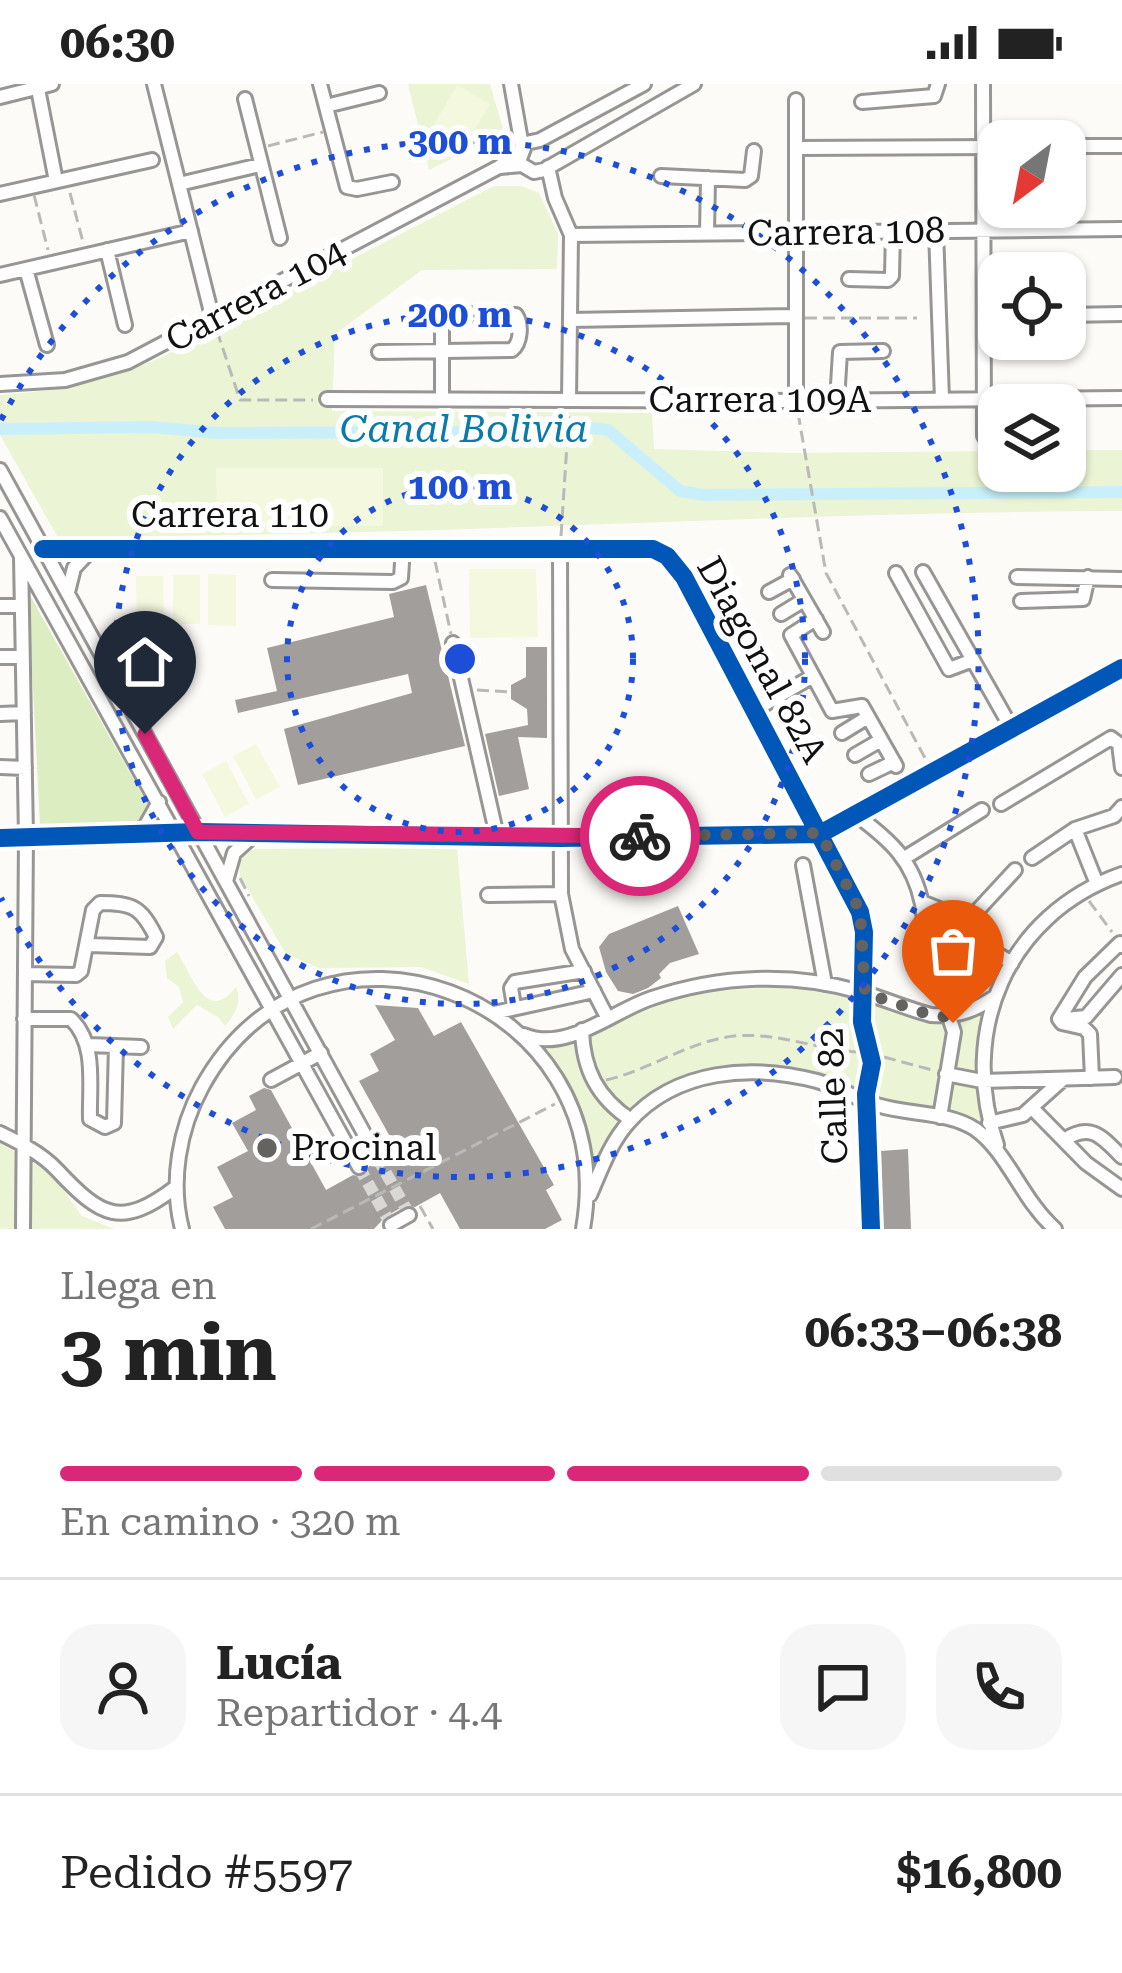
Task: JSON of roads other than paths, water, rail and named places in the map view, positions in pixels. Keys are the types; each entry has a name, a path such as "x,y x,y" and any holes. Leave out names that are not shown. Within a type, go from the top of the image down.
{"street":[{"path":"154,84 213,320"},
{"path":"320,84 347,187 392,182"},
{"path":"511,84 528,152 571,235 569,400"},
{"name":"Carrera 104","path":"0,384 97,373 213,320 528,152 644,84"},
{"name":"Carrera 104","path":"528,152 539,172 694,84"},
{"path":"886,84 886,101"},
{"path":"862,102 934,96 938,84"},
{"path":"982,84 982,120"},
{"path":"0,98 42,85 61,180"},
{"path":"326,106 379,92"},
{"path":"245,99 280,238"},
{"path":"796,100 796,401"},
{"path":"1086,146 1122,146"},
{"path":"796,148 978,147"},
{"path":"528,152 551,149 555,198"},
{"path":"661,176 749,179 754,151"},
{"path":"0,194 152,160"},
{"path":"178,184 260,165"},
{"path":"707,233 708,178"},
{"path":"983,228 983,252"},
{"name":"Carrera 108","path":"571,235 1122,230"},
{"path":"0,275 190,231"},
{"path":"936,231 941,399"},
{"path":"849,279 888,280 893,272 893,232"},
{"path":"107,250 125,325"},
{"path":"26,269 47,346"},
{"path":"379,352 439,352 512,350 518,344 519,319 512,314 444,315 439,352 442,399"},
{"path":"1086,315 1122,314"},
{"path":"570,320 796,316"},
{"path":"837,401 840,352 883,351"},
{"name":"Carrera 109A","path":"327,399 978,398"},
{"name":"Carrera 109A","path":"1086,398 1122,398"},
{"path":"0,470 377,1156 359,1166 0,518"},
{"path":"272,580 393,582 401,578 403,548"},
{"name":"Carrera 110","path":"43,549 560,549"},
{"path":"68,593 74,568 92,549"},
{"path":"560,549 561,894 567,931 607,1016"},
{"name":"Diagonal 82A","path":"560,549 653,549 667,556 684,577 851,892"},
{"path":"20,556 26,837 23,1229"},
{"path":"923,572 1012,729"},
{"path":"896,573 949,668 973,659"},
{"path":"1017,577 1122,579"},
{"path":"1021,601 1083,599 1088,577"},
{"path":"769,592 791,578 819,626 791,635 832,711 860,705 895,764 869,774"},
{"path":"782,614 804,600"},
{"path":"0,606 22,606"},
{"path":"453,643 497,836"},
{"path":"0,657 22,656"},
{"path":"0,838 198,832 560,838 820,833 1122,668"},
{"path":"753,711 813,676"},
{"path":"0,714 24,713"},
{"path":"842,733 868,717"},
{"path":"1001,804 1111,738 1120,744 1122,768"},
{"path":"855,755 881,740"},
{"path":"0,767 25,768"},
{"path":"133,835 146,825 159,802"},
{"path":"1032,858 1075,829 1114,816 1122,807"},
{"path":"906,857 982,810"},
{"path":"854,814 906,857 922,902 926,944 932,951 952,950 995,889 1015,870"},
{"path":"1075,829 1097,884"},
{"path":"226,882 234,854 256,833"},
{"path":"803,865 825,984"},
{"path":"1055,1229 1022,1193 1000,1154 982,1081 984,1037 1012,963 1040,926 1083,892 1122,874"},
{"name":"Calle 82","path":"851,892 863,922 863,1032 872,1063 866,1102 871,1229"},
{"path":"488,895 561,894"},
{"path":"25,974 76,975 81,971 93,910 100,902 136,905 156,937 150,947 89,945"},
{"path":"922,902 942,910 963,933 1012,963"},
{"path":"1059,1019 1085,977 1121,945"},
{"path":"514,1006 514,982 584,971"},
{"path":"1059,1019 1086,1017 1122,975"},
{"path":"522,1035 546,1040 582,1030 664,994 760,978 825,984 949,1017 965,1014 996,996"},
{"path":"182,1229 176,1187 180,1145 192,1105 212,1068 240,1036 273,1010 359,980 429,985 494,1013 522,1035 548,1064 574,1113 587,1166 583,1229"},
{"path":"494,1013 594,991"},
{"path":"940,1117 954,1032 949,1017"},
{"path":"24,1019 71,1018 88,1045 90,1119 105,1127 114,1123 116,1046"},
{"path":"1059,1019 1090,1034 1092,1078"},
{"path":"582,1030 593,1082 631,1120"},
{"path":"88,1045 141,1047"},
{"path":"271,1079 321,1053"},
{"path":"587,1202 605,1159 631,1120 675,1089 730,1072 777,1072 823,1082 866,1102 940,1117 971,1127 1000,1154"},
{"path":"946,1074 982,1081 1115,1077"},
{"path":"989,1123 1032,1108 1062,1080"},
{"path":"1032,1108 1116,1185 1122,1166"},
{"path":"1064,1140 1078,1130 1088,1131 1122,1157"},
{"path":"0,1132 56,1168 96,1214 114,1222 146,1218 176,1187"},
{"path":"391,1226 413,1212 417,1229"}],"waterway":[{"name":"Canal Bolivia","path":"0,429 151,427 219,433 583,427 608,430 680,491 704,495 1122,492"}],"tunnel":[{"path":"377,1157 409,1214"},
{"path":"359,1167 390,1223"}],"place":[{"name":"Procinal","path":"267,1148"}]}
